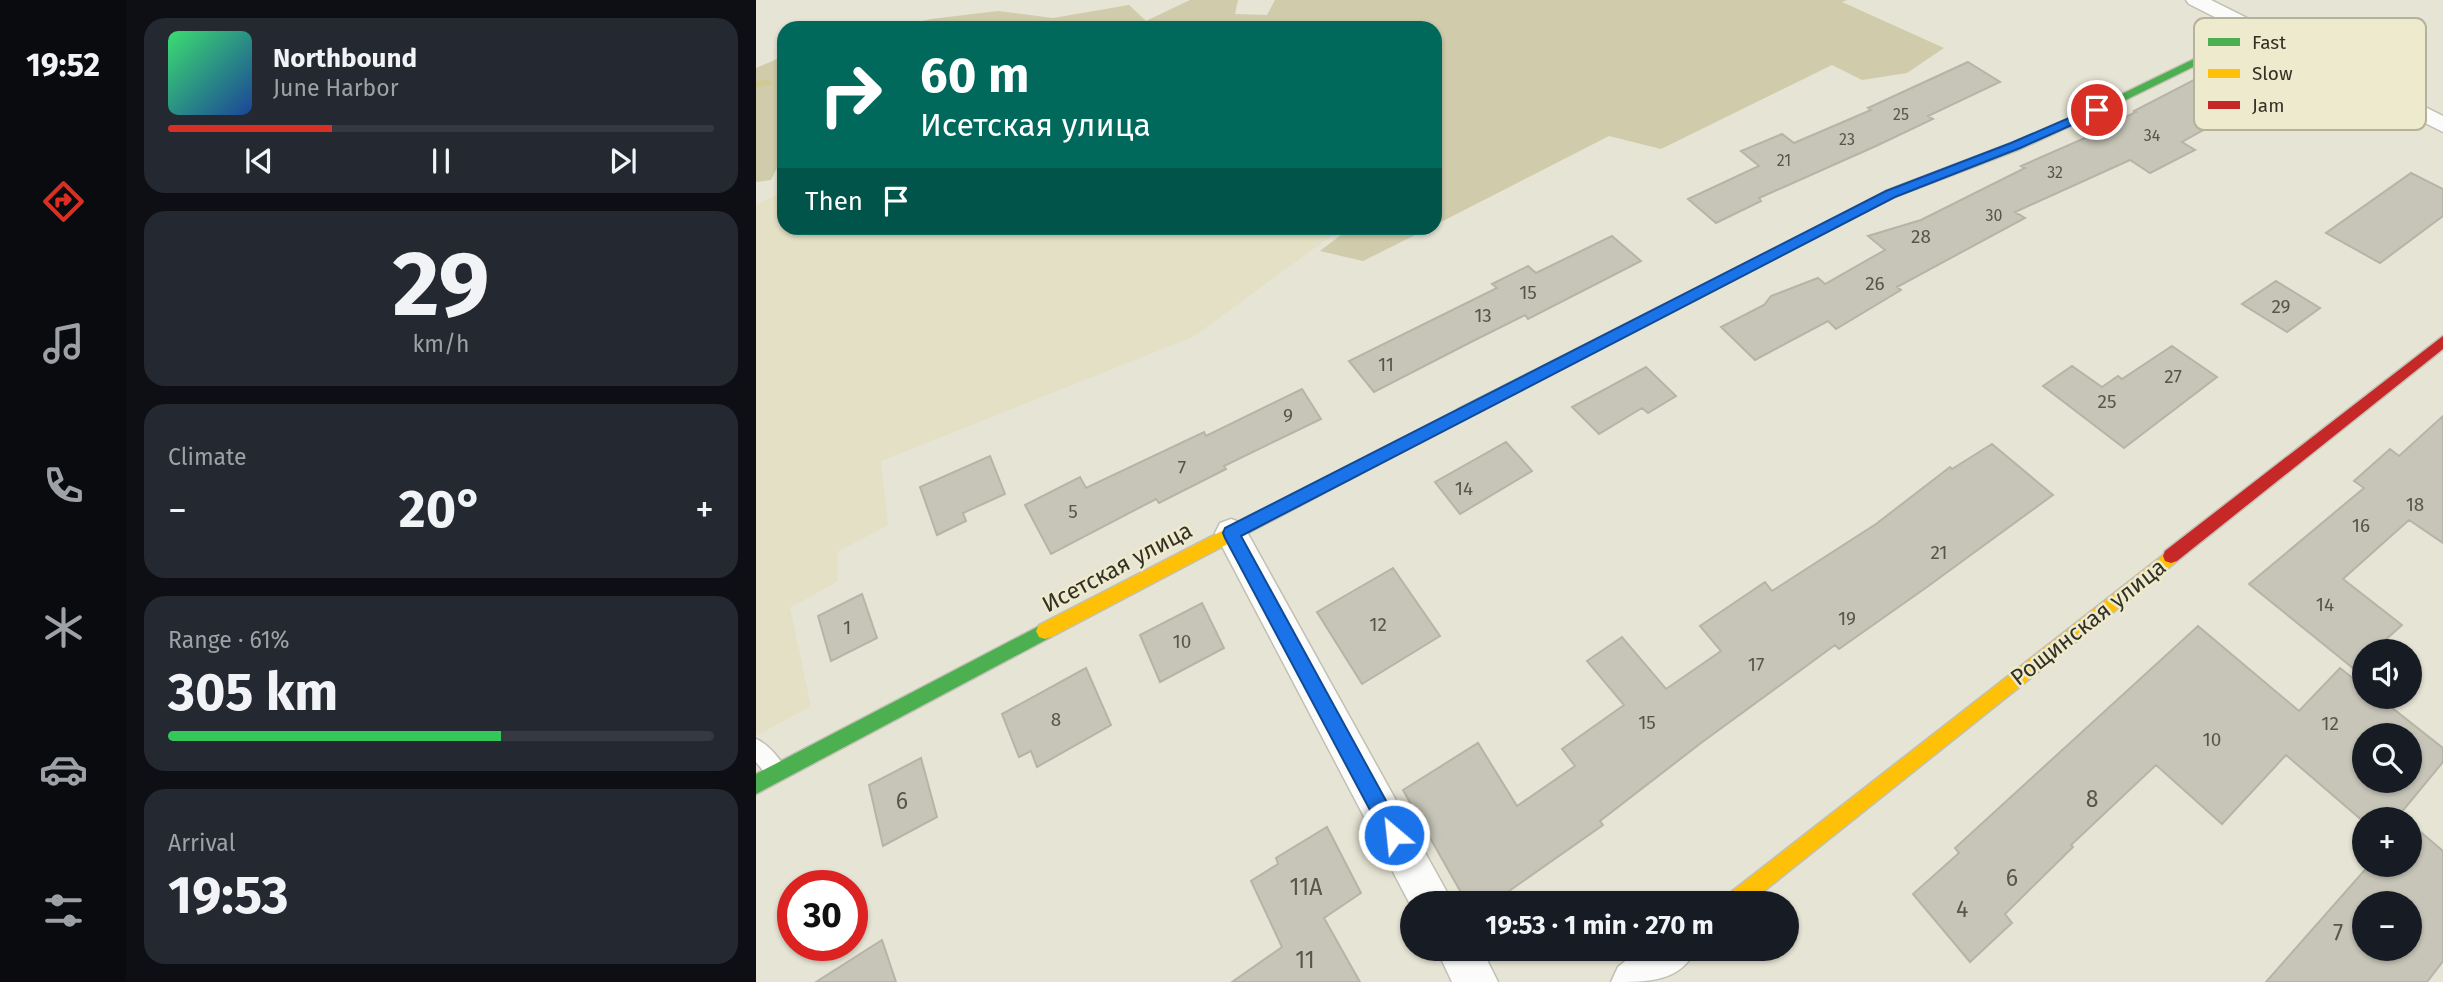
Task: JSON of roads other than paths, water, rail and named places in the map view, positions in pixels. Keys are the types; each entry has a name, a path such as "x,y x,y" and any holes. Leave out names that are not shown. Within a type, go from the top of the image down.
{"street":[{"path":"2196,0 2232,18"},
{"name":"Исетская улица","path":"756,784 1231,533 1890,194 2016,146 2194,62"},
{"path":"2426,116 2443,125"},
{"name":"Рощинская улица","path":"1748,891 2443,341"},
{"path":"1231,533 1425,891"},
{"path":"1464,961 1476,982"},
{"path":"1633,982 1660,961"}],"lane":[{"path":"756,748 777,772"}],"waterway":[{"path":"756,84 768,83"}]}
